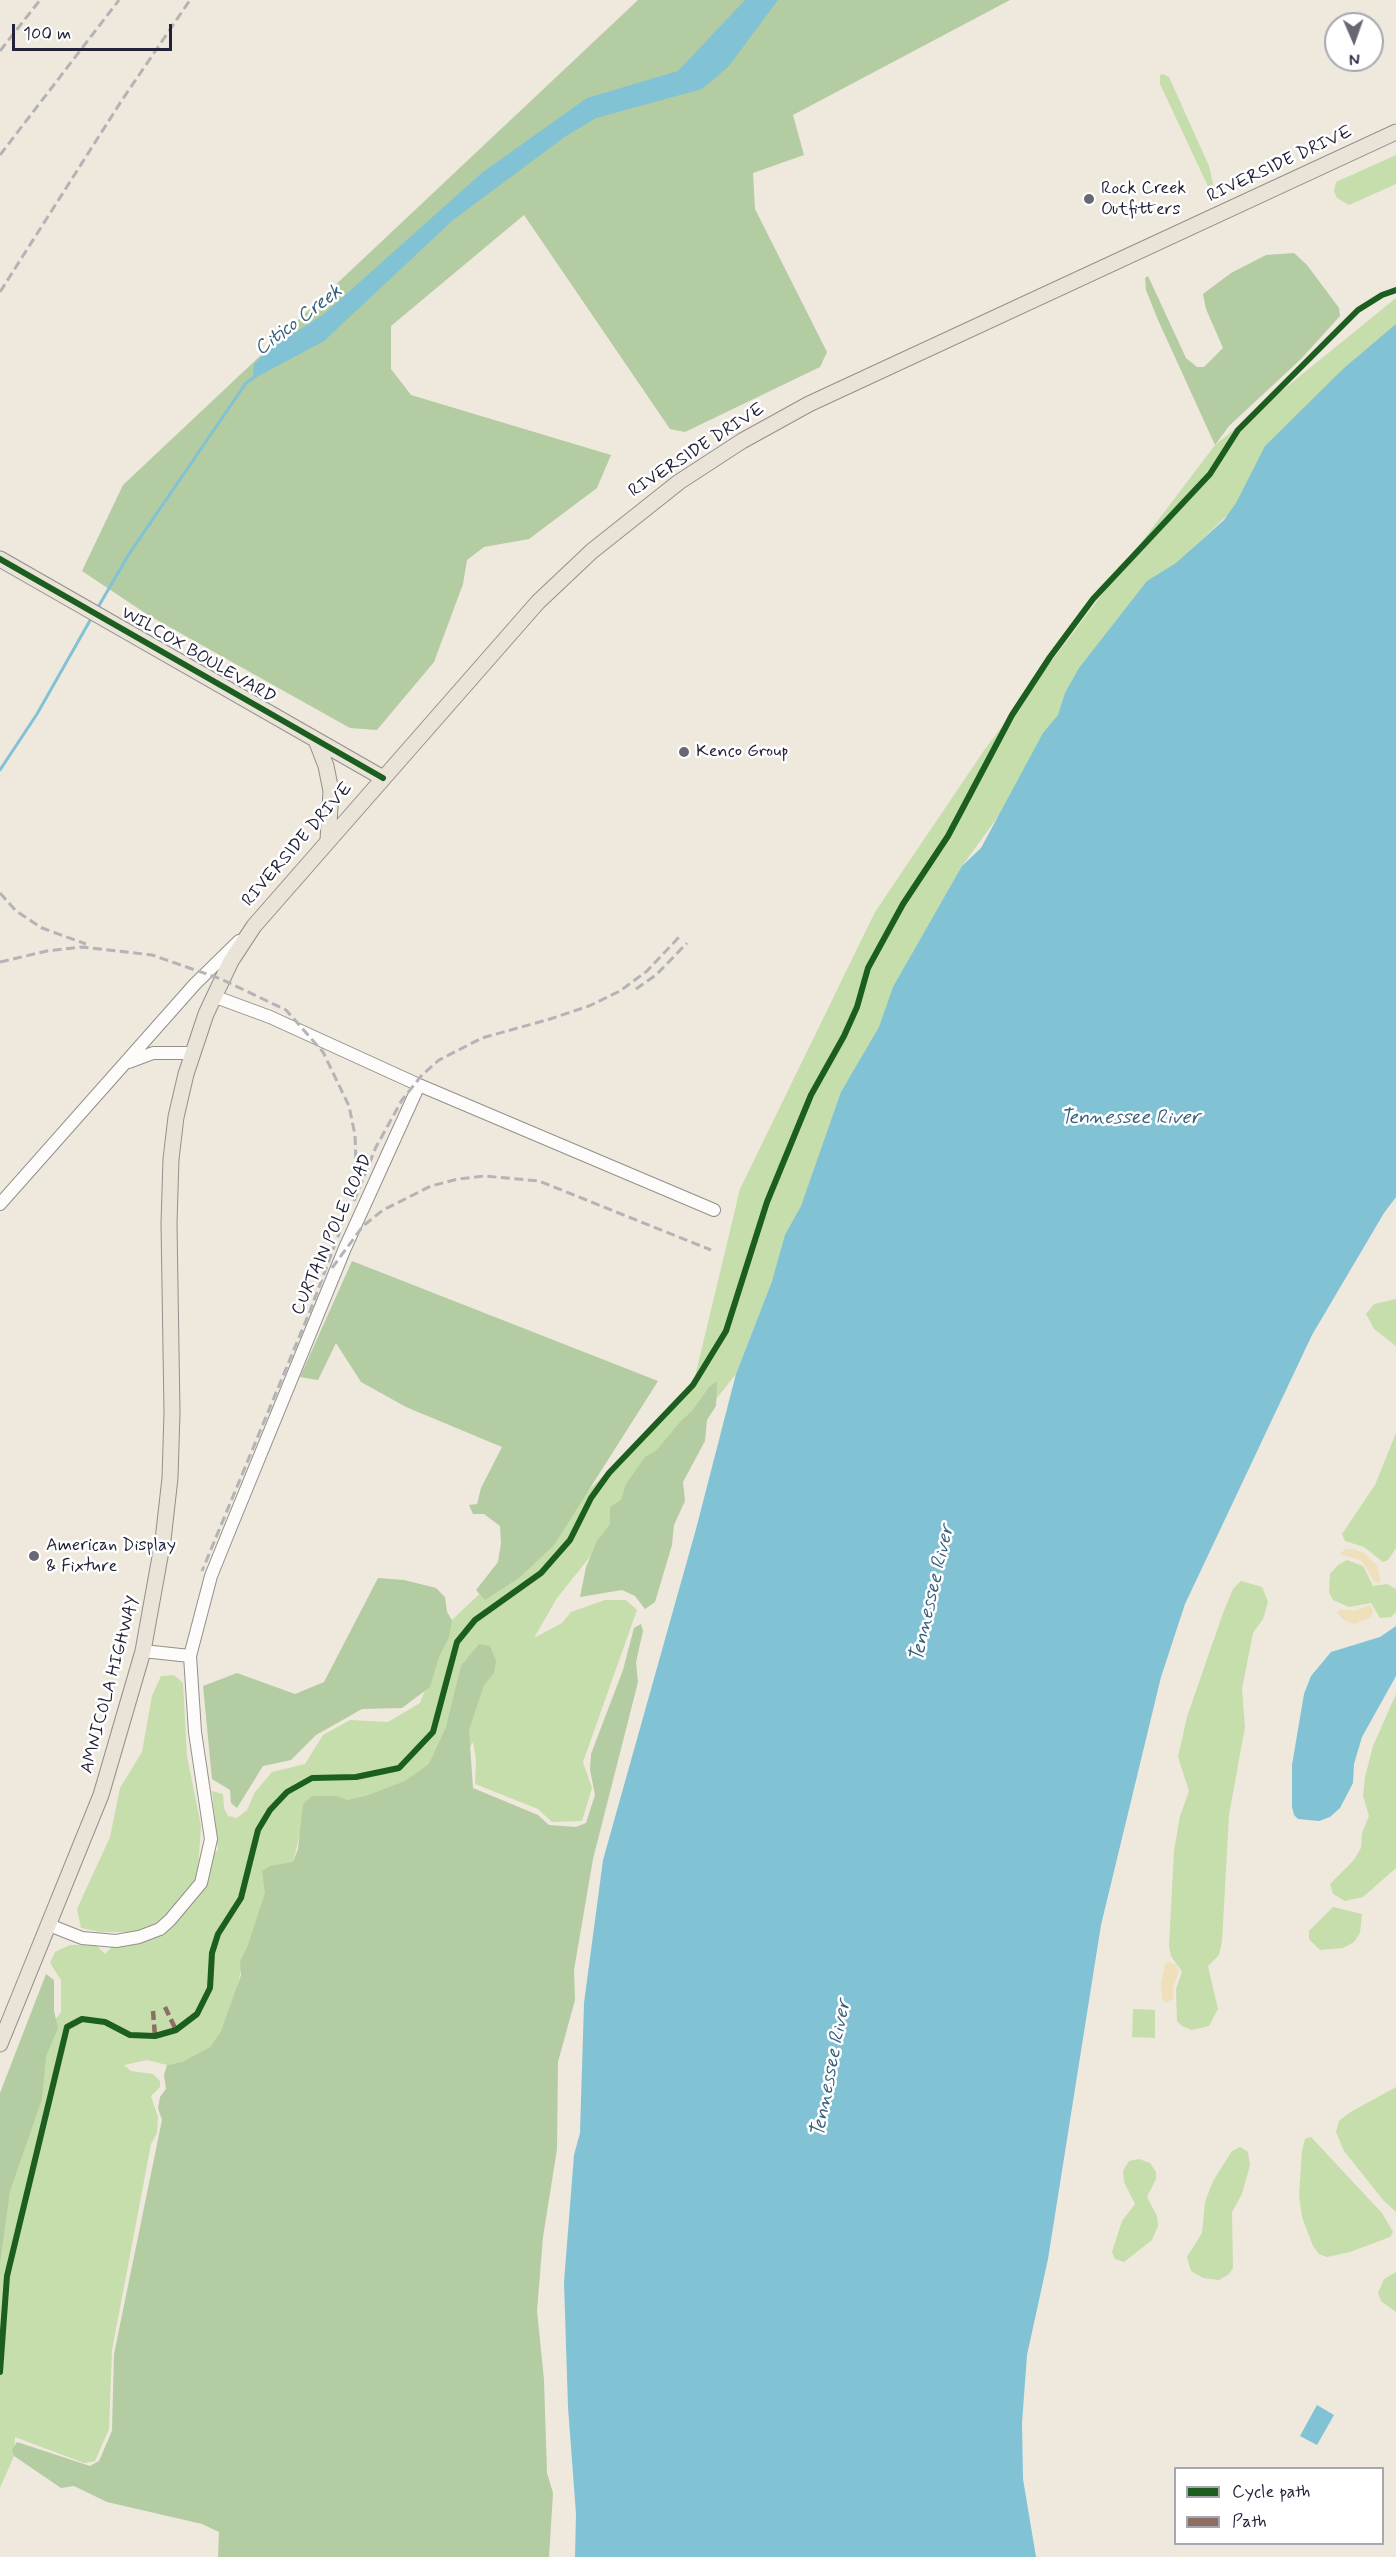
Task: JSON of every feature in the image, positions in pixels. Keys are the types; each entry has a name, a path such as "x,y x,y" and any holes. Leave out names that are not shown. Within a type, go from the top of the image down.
{"main road":[{"name":"RIVERSIDE DRIVE","path":"200,1031 213,996 254,926 513,629 564,576 642,510 709,461 775,422 843,388 1396,132"},
{"name":"WILCOX BOULEVARD","path":"0,559 383,778"},
{"path":"316,740 326,766 331,791 328,840"},
{"name":"AMNICOLA HIGHWAY","path":"0,2044 101,1795 143,1651 164,1540 170,1478 171,1159 176,1117 200,1031"}],"street":[{"path":"0,1204 195,984 254,926"},
{"path":"213,996 270,1017 419,1085 714,1210"},
{"path":"125,1064 153,1053 192,1053"},
{"name":"CURTAIN POLE ROAD","path":"48,1925 82,1938 116,1941 140,1937 160,1929 201,1883 211,1839 195,1732 190,1656 211,1576 345,1248 419,1085"},
{"path":"143,1651 190,1656"}],"green space":[{"path":"638,0 1010,0 793,115 804,155 753,173 755,209 827,352 820,367 685,432 670,429 524,215 391,326 391,369 411,395 611,455 597,488 529,539 484,547 467,560 463,584 434,662 377,730 350,728 148,615 82,571 123,485"},
{"path":"1160,75 1169,77 1209,166 1216,196 1212,195 1160,84"},
{"path":"1396,155 1396,184 1349,205 1337,198 1334,191 1336,182"},
{"path":"1294,253 1307,265 1339,308 1340,316 1301,359 1229,426 1215,445 1158,320 1146,290 1145,278 1148,276 1186,358 1197,367 1204,367 1223,348 1206,309 1203,294 1231,273 1266,255"},
{"path":"1396,298 1396,355 1195,546 962,866 801,1206 736,1374 557,1598 534,1638 562,1623 571,1612 605,1600 626,1600 637,1610 583,1762 592,1788 582,1821 552,1822 538,1809 475,1784 476,1760 473,1742 444,1793 301,1830 293,1862 246,1950 233,2003 221,2031 210,2047 182,2062 167,2065 147,2060 124,2065 131,2071 153,2074 160,2081 160,2087 151,2096 158,2117 157,2133 151,2144 112,2350 109,2429 95,2461 84,2463 15,2437 14,2456 0,2488 0,2093 61,2012 61,1980 50,1963 55,1952 70,1945 84,1945 97,1946 105,1954 126,1932 100,1932 81,1928 77,1909 110,1837 120,1788 142,1752 152,1696 161,1676 174,1675 183,1683 187,1756 201,1826 198,1868 218,1850 212,1791 223,1794 224,1808 228,1816 237,1818 247,1810 255,1792 272,1772 305,1764 323,1735 350,1720 388,1722 420,1703 452,1620 588,1491 693,1385 740,1189 875,912 985,749 1215,445"},
{"path":"352,1261 658,1381 554,1545 519,1578 485,1600 476,1590 498,1562 501,1543 500,1526 484,1514 473,1514 469,1505 477,1504 481,1488 502,1447 406,1407 361,1382 336,1343 318,1380 300,1377"},
{"path":"1396,1299 1396,1346 1374,1329 1366,1314 1374,1304"},
{"path":"717,1381 716,1406 707,1420 705,1441 683,1482 685,1501 674,1525 672,1545 655,1602 645,1609 635,1596 622,1590 580,1597 586,1567 597,1541 610,1524 610,1507 621,1500 626,1484 645,1457 657,1450 692,1411 709,1387"},
{"path":"1396,1433 1396,1548 1388,1560 1383,1562 1364,1547 1345,1541 1342,1534 1375,1485"},
{"path":"1347,1560 1363,1566 1373,1586 1387,1584 1396,1589 1396,1612 1391,1617 1380,1618 1371,1603 1349,1607 1333,1600 1329,1592 1330,1574 1338,1565"},
{"path":"378,1578 404,1580 436,1588 445,1597 447,1612 452,1620 449,1637 439,1657 430,1687 402,1708 362,1709 316,1735 291,1760 263,1766 237,1808 231,1803 230,1790 212,1779 203,1686 237,1673 295,1694 324,1682"},
{"path":"1241,1581 1262,1587 1268,1602 1263,1619 1253,1633 1242,1689 1245,1727 1229,1815 1222,1941 1219,1955 1208,1966 1218,2009 1209,2026 1192,2030 1177,2021 1176,1989 1182,1972 1171,1956 1169,1946 1174,1851 1180,1816 1189,1791 1178,1757 1187,1717 1223,1613 1233,1589"},
{"path":"641,1624 643,1631 636,1662 638,1682 593,1859 574,1970 575,2000 558,2062 557,2149 543,2237 537,2311 544,2380 547,2473 553,2493 549,2557 218,2557 219,2532 202,2524 107,2502 74,2486 61,2488 14,2456 12,2450 17,2442 90,2466 99,2461 112,2431 114,2354 162,2120 158,2108 160,2097 166,2089 164,2075 167,2065 182,2062 210,2047 221,2031 241,1975 240,1962 265,1893 262,1871 270,1866 293,1862 298,1849 303,1804 312,1796 337,1796 347,1800 366,1796 405,1781 429,1764 446,1727 461,1666 479,1644 490,1646 496,1661 494,1673 484,1685 469,1730 473,1788 538,1815 549,1825 576,1827 586,1823 595,1795 590,1770 591,1754 623,1670 634,1628"},
{"path":"1396,1694 1396,1868 1363,1897 1345,1901 1333,1894 1330,1884 1353,1861 1361,1848 1362,1833 1369,1816 1363,1796 1365,1777 1373,1746"},
{"path":"1333,1907 1362,1914 1360,1933 1354,1942 1343,1948 1320,1950 1309,1939 1309,1931"},
{"path":"46,1974 54,1980 54,2011 58,2028 46,2056 42,2099 10,2191 0,2263 0,2093"},
{"path":"1133,2009 1155,2010 1155,2038 1132,2037"},
{"path":"1396,2087 1396,2212 1384,2201 1344,2151 1336,2132 1339,2121 1349,2113"},
{"path":"1311,2137 1382,2213 1393,2232 1390,2237 1350,2252 1327,2257 1319,2254 1313,2246 1302,2217 1299,2196 1302,2151 1305,2139"},
{"path":"1240,2147 1248,2152 1250,2165 1242,2194 1232,2212 1233,2268 1229,2274 1219,2280 1203,2278 1191,2271 1187,2257 1202,2233 1205,2202 1213,2181 1232,2151"},
{"path":"1139,2159 1150,2163 1156,2172 1156,2179 1147,2197 1157,2216 1158,2226 1152,2240 1124,2262 1115,2259 1112,2252 1122,2221 1135,2204 1124,2182 1123,2171 1129,2161"},
{"path":"1396,2272 1396,2312 1381,2301 1378,2293 1384,2279"}],"sand":[{"path":"1345,1549 1354,1549 1364,1553 1377,1565 1379,1583 1374,1581 1362,1561 1340,1554"},
{"path":"1370,1605 1373,1611 1371,1617 1355,1624 1345,1621 1337,1613 1340,1609 1355,1611"},
{"path":"1169,1962 1176,1965 1179,1972 1173,1986 1174,1998 1166,2003 1162,1999 1161,1983 1165,1964"}],"water":[{"path":"745,0 778,0 728,67 702,89 596,118 566,136 453,220 324,341 253,379 254,364 271,348 324,314 483,172 587,98 678,71"},
{"name":"Tennessee River","path":"1396,324 1396,1197 1384,1213 1312,1335 1185,1604 1161,1677 1101,1925 1048,2259 1027,2355 1022,2423 1023,2479 1036,2557 575,2557 576,2514 568,2407 564,2282 574,2155 580,2133 584,2003 603,1860 696,1529 736,1374 772,1281 785,1235 801,1206 841,1092 879,1027 893,987 962,866 981,848 1043,733 1058,715 1065,693 1079,668 1147,581 1176,563 1224,520 1236,503 1265,446 1344,368"},
{"path":"1396,1626 1396,1676 1362,1737 1354,1764 1353,1783 1340,1808 1330,1817 1319,1821 1298,1819 1292,1807 1292,1765 1304,1694 1311,1676 1331,1652 1380,1637"},
{"path":"1317,2405 1334,2415 1317,2445 1300,2436"}],"waterway":[{"name":"Citico Creek","path":"97,609 129,554 246,383 257,375"},
{"name":"Citico Creek","path":"0,770 37,714 92,617"}],"railway":[{"path":"0,51 40,0"},
{"path":"0,155 119,0"},
{"path":"0,292 122,100 190,0"},
{"path":"0,893 16,911 42,928 86,944"},
{"path":"354,1201 376,1147 402,1100 422,1075 439,1060 482,1038 589,1006 620,991 647,971 680,936"},
{"path":"636,989 656,975 687,943"},
{"path":"0,962 47,951 82,947 152,955 221,979 286,1010 323,1052 349,1106 355,1135 356,1163 340,1231 310,1311 202,1571"},
{"path":"332,1268 363,1226 383,1210 431,1186 458,1179 484,1176 539,1181 711,1250"}],"marked path":[{"path":"165,2007 176,2030"},
{"path":"153,2011 155,2036"}],"cycle path":[{"path":"0,2372 7,2276 67,2027 82,2019 105,2022 130,2035 155,2036 176,2030 197,2014 210,1988 212,1953 218,1934 241,1898 258,1830 270,1810 287,1792 312,1778 356,1777 399,1768 433,1732 457,1642 475,1620 541,1573 570,1540 591,1498 609,1473 693,1385 726,1331 767,1202 811,1095 844,1036 857,1007 868,968 903,904 948,836 1012,715 1050,657 1093,599 1210,474 1238,430 1358,310 1382,295 1396,290"},
{"path":"0,559 383,778"}],"place":[{"name":"Rock Creek Outfitters","path":"1089,199"},
{"name":"Kenco Group","path":"684,752"},
{"name":"American Display & Fixture","path":"34,1556"}]}
